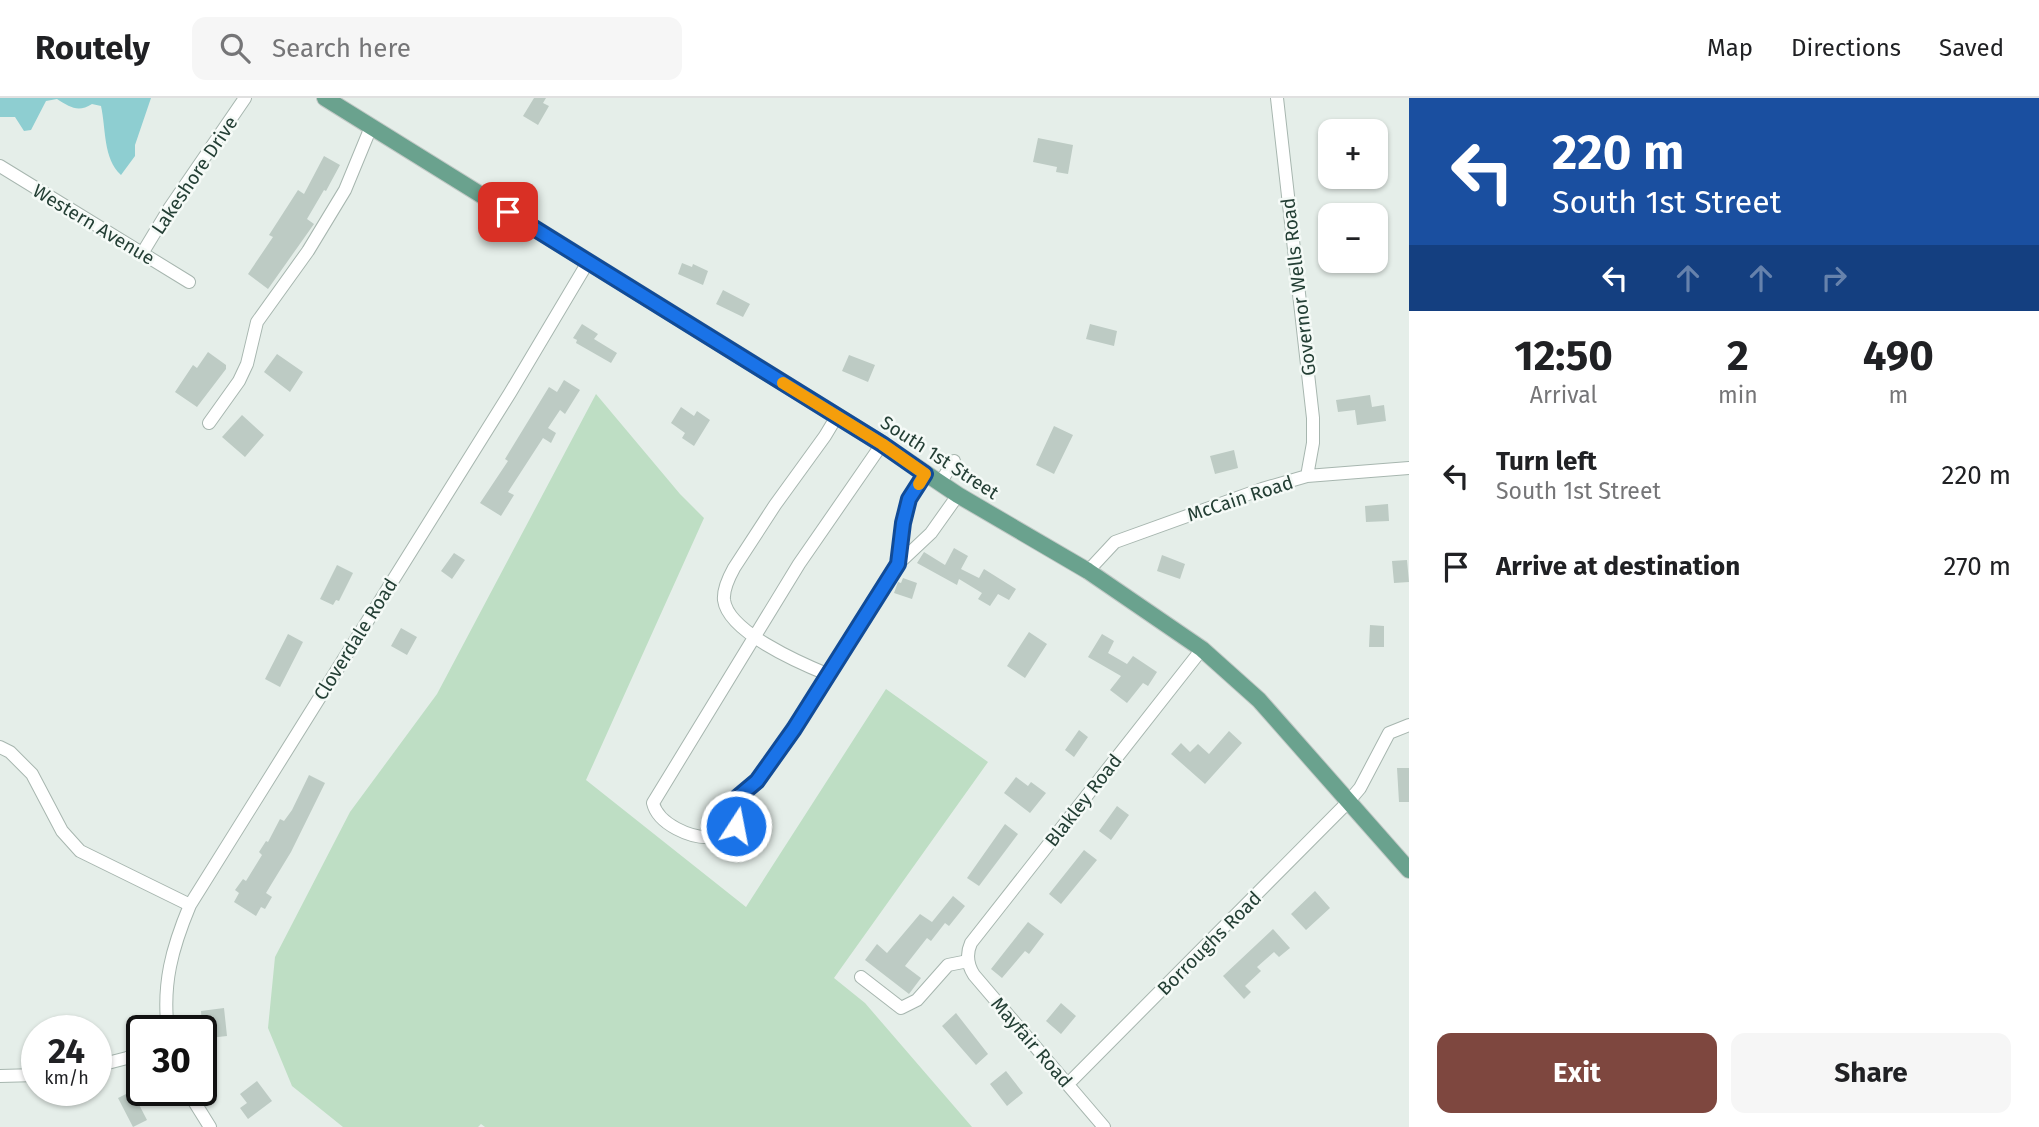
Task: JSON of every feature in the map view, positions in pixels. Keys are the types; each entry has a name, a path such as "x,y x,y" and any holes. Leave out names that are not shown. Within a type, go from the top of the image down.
{"main road":[{"name":"South 1st Street","path":"325,98 882,444 932,479 1088,571 1202,649 1259,700 1409,870"}],"street":[{"name":"Lakeshore Drive","path":"143,252 245,98"},
{"name":"Governor Wells Road","path":"1277,98 1313,418 1313,443 1307,476"},
{"path":"209,423 239,381 247,364 257,322 308,251 345,190 371,127"},
{"name":"Western Avenue","path":"0,166 188,282"},
{"name":"Cloverdale Road","path":"167,1015 168,971 174,945 190,905 510,393 588,262"},
{"path":"829,675 782,653 756,637 729,614 724,601 729,578 836,416"},
{"path":"882,444 799,564 653,803 660,816 671,825 702,837 713,837 733,830 737,819 734,805 738,797 757,781 770,764 898,564 931,533 958,495"},
{"path":"898,564 909,499 954,461"},
{"name":"McCain Road","path":"1088,571 1115,541 1262,489 1307,476 1409,468"},
{"name":"Blakley Road","path":"967,957 971,943 1202,649"},
{"name":"Borroughs Road","path":"1068,1084 1349,801 1360,788 1389,733 1409,725"},
{"path":"0,747 10,752 32,774 62,831 80,851 190,905"},
{"path":"862,977 901,1008 917,1000 948,965 967,957"},
{"name":"Mayfair Road","path":"967,957 974,975 1104,1127"},
{"path":"0,1076 21,1075"},
{"path":"197,1106 210,1127"}],"green space":[{"path":"596,394 680,494 704,518 586,780 746,907 886,689 988,762 834,978 865,1003 972,1127 485,1127 481,1124 478,1127 343,1127 292,1086 268,1028 275,957 350,812 437,694"}],"water":[{"path":"0,98 151,98 135,145 135,156 121,175 108,152 101,106 92,104 78,108 57,99 46,101 31,130 24,131 15,117 0,117"}],"building":[{"path":"534,98 546,98 543,103 549,106 538,125 523,116"},
{"path":"1038,138 1073,145 1068,174 1056,172 1057,167 1033,162"},
{"path":"324,156 340,165 307,219 314,224 268,289 248,274 273,237 269,235 298,190 304,194"},
{"path":"682,263 692,267 693,264 708,271 703,285 678,274"},
{"path":"723,290 750,304 743,317 716,304"},
{"path":"582,324 598,334 594,339 617,353 611,363 576,343 577,340 573,338"},
{"path":"1090,324 1117,331 1114,346 1086,339"},
{"path":"208,352 226,365 226,369 197,407 175,392 193,365 197,368"},
{"path":"277,354 303,372 290,392 264,372"},
{"path":"849,355 875,365 868,382 842,371"},
{"path":"564,380 580,390 565,414 560,410 548,428 556,433 551,443 543,438 508,492 514,495 501,516 480,503 508,461 505,459 549,387 557,392"},
{"path":"1370,395 1372,407 1384,405 1386,421 1357,425 1355,410 1338,412 1336,400"},
{"path":"681,407 694,416 697,411 710,420 694,446 682,438 685,433 671,423"},
{"path":"242,415 264,435 245,457 222,437"},
{"path":"1054,426 1073,435 1054,474 1036,465"},
{"path":"1234,450 1238,468 1215,474 1210,456"},
{"path":"1388,504 1389,521 1366,522 1365,506"},
{"path":"954,548 968,556 961,569 979,578 984,569 1016,589 1009,600 998,594 990,606 978,599 982,593 959,579 957,585 917,563 924,552 945,565"},
{"path":"454,553 465,560 452,579 441,571"},
{"path":"1162,555 1185,564 1180,579 1157,571"},
{"path":"1407,560 1409,582 1394,583 1392,561"},
{"path":"337,565 353,573 339,601 336,600 333,605 320,599"},
{"path":"903,578 917,583 912,599 894,593 898,582 901,583"},
{"path":"1370,625 1384,626 1384,647 1369,647"},
{"path":"401,628 417,637 407,655 391,646"},
{"path":"1029,632 1047,644 1025,678 1007,666"},
{"path":"288,634 303,642 280,687 265,679"},
{"path":"1102,634 1114,641 1108,653 1127,664 1133,656 1157,672 1148,686 1143,683 1127,703 1110,690 1121,676 1088,657"},
{"path":"1079,730 1088,737 1074,757 1065,750"},
{"path":"1229,731 1242,743 1205,784 1171,754 1181,743 1190,752 1198,744 1209,754"},
{"path":"1397,768 1409,768 1409,802 1399,802"},
{"path":"309,775 325,783 291,852 266,893 272,897 265,909 261,907 256,916 234,902 239,893 235,890 243,879 246,881 262,855 259,852 266,841 268,842 280,819 284,821 292,810"},
{"path":"1016,777 1028,786 1031,782 1046,793 1030,813 1004,793"},
{"path":"1117,806 1129,815 1111,840 1099,831"},
{"path":"1005,824 1018,834 979,886 967,878"},
{"path":"1084,850 1097,860 1061,904 1049,894"},
{"path":"1315,891 1330,908 1306,930 1291,914"},
{"path":"953,896 965,906 949,926 945,923 931,941 927,938 905,966 921,978 909,994 865,960 877,944 887,953 920,914 932,922"},
{"path":"1028,922 1044,934 1029,954 1025,951 1002,978 991,969"},
{"path":"1273,929 1290,948 1279,957 1274,952 1257,967 1261,971 1245,986 1251,992 1244,999 1223,976"},
{"path":"1061,1003 1076,1016 1061,1034 1046,1021"},
{"path":"224,1008 227,1036 217,1037 217,1015 201,1015 201,1011"},
{"path":"956,1013 988,1054 976,1065 942,1026"},
{"path":"1006,1071 1023,1093 1007,1106 990,1084"},
{"path":"257,1081 272,1101 248,1119 240,1108 247,1103 240,1094"},
{"path":"126,1094 126,1106 140,1106 147,1120 133,1127 118,1098"}],"slow traffic":[{"path":"783,383 925,474 919,484"}],"route":[{"path":"508,212 882,444 925,474 909,499 898,564 794,729 757,781 738,797 734,805 736,826"}]}
